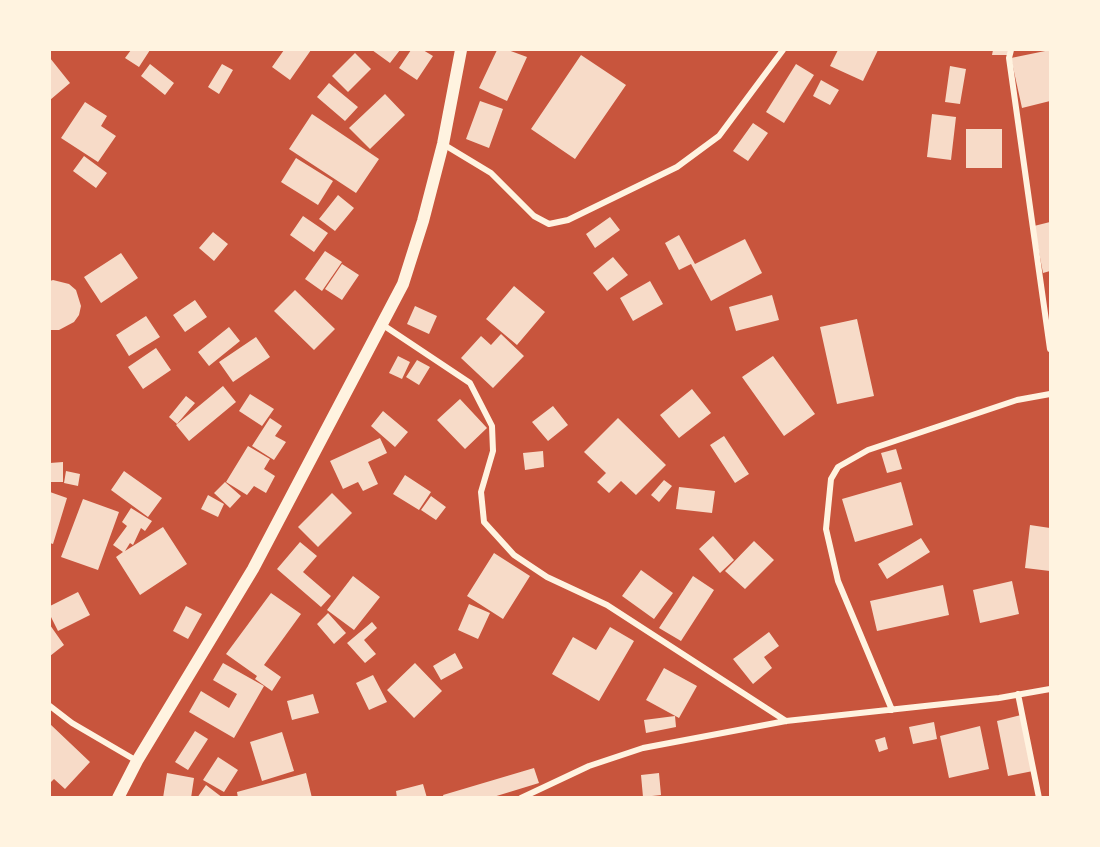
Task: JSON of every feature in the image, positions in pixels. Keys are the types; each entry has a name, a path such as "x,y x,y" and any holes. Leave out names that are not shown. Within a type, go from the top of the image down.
{"main road":[{"path":"118,798 137,761 253,569 403,284 423,221 442,144 461,50"}],"street":[{"path":"442,144 491,173 534,216 549,224 568,220 677,167 719,136 783,50"},
{"path":"1011,50 1009,58 1050,349"},
{"path":"383,325 470,383 492,426 493,451 481,492 484,522 514,555 547,577 607,605 786,721"},
{"path":"892,710 838,581 826,529 831,479 838,467 868,450 1017,400 1050,394"},
{"path":"521,798 589,766 643,748 786,721 892,710 1050,689"},
{"path":"1018,694 1039,798"},
{"path":"50,706 72,723 137,761"}],"building":[{"path":"131,50 150,50 139,67 125,58"},
{"path":"284,50 311,50 290,80 272,67"},
{"path":"372,50 400,50 390,63"},
{"path":"411,50 423,50 433,56 417,80 399,68"},
{"path":"497,50 508,50 527,57 507,101 479,88"},
{"path":"838,50 878,50 863,81 830,66"},
{"path":"993,50 1008,50 1008,55 992,55"},
{"path":"1050,50 1050,101 1022,108 1011,58"},
{"path":"355,53 371,69 348,92 332,76"},
{"path":"581,55 626,85 575,159 531,129"},
{"path":"50,58 70,83 50,100"},
{"path":"150,64 174,83 165,95 141,76"},
{"path":"222,64 233,70 219,94 208,87"},
{"path":"796,64 814,75 784,123 766,112"},
{"path":"950,66 966,69 960,104 945,102"},
{"path":"821,80 839,90 830,105 813,96"},
{"path":"329,83 358,107 345,121 317,97"},
{"path":"385,94 405,115 370,149 349,128"},
{"path":"480,101 503,109 489,148 466,139"},
{"path":"85,102 107,116 101,126 116,136 98,162 61,138"},
{"path":"312,114 379,159 356,193 289,149"},
{"path":"932,114 956,117 951,160 927,157"},
{"path":"753,123 768,133 748,161 733,151"},
{"path":"966,129 1002,129 1002,168 966,168"},
{"path":"84,156 107,173 96,188 73,171"},
{"path":"296,158 333,181 318,205 281,182"},
{"path":"338,195 354,208 335,231 319,219"},
{"path":"303,216 328,233 314,252 290,235"},
{"path":"610,217 620,230 595,248 586,234"},
{"path":"1050,222 1050,271 1043,273 1034,226"},
{"path":"213,232 228,244 214,261 199,248"},
{"path":"679,235 695,264 745,239 762,273 711,301 691,264 679,270 665,243"},
{"path":"325,251 342,262 322,291 305,279"},
{"path":"121,253 138,278 101,303 84,277"},
{"path":"613,257 628,275 607,291 593,273"},
{"path":"342,264 359,275 342,300 325,289"},
{"path":"50,281 69,284 76,290 81,306 74,322 59,330 50,330"},
{"path":"650,281 663,304 633,321 620,298"},
{"path":"514,286 545,312 517,345 486,319"},
{"path":"295,290 335,329 314,350 274,311"},
{"path":"772,295 779,320 736,331 729,307"},
{"path":"195,300 207,317 185,332 173,315"},
{"path":"415,306 437,316 429,334 407,324"},
{"path":"146,316 160,337 129,356 116,335"},
{"path":"857,319 874,396 837,404 820,327"},
{"path":"229,327 240,341 209,366 198,352"},
{"path":"501,334 524,356 493,388 461,358 481,336 491,345"},
{"path":"256,337 270,357 233,382 219,362"},
{"path":"156,348 171,370 143,389 128,367"},
{"path":"398,356 410,362 402,379 389,373"},
{"path":"773,356 815,414 784,436 742,377"},
{"path":"417,360 430,367 419,385 406,377"},
{"path":"223,386 236,402 189,441 176,425"},
{"path":"692,389 711,413 679,438 660,415"},
{"path":"250,394 274,409 262,426 239,411"},
{"path":"186,396 195,403 177,424 169,417"},
{"path":"460,399 487,428 465,449 437,420"},
{"path":"553,406 568,425 548,441 532,422"},
{"path":"383,411 408,432 395,447 371,426"},
{"path":"270,418 282,426 275,436 286,442 274,460 252,446"},
{"path":"618,418 666,465 636,495 621,481 609,493 597,482 606,473 584,452"},
{"path":"724,436 749,474 735,483 710,445"},
{"path":"380,438 387,453 368,462 378,484 363,491 358,482 343,489 330,461"},
{"path":"248,446 270,459 264,469 275,476 266,493 254,486 247,495 226,482"},
{"path":"896,449 902,469 887,473 881,453"},
{"path":"543,451 544,467 525,470 523,453"},
{"path":"63,462 63,482 50,482 50,463"},
{"path":"66,471 80,474 78,486 64,483"},
{"path":"124,471 162,498 148,517 111,490"},
{"path":"405,475 431,492 419,510 393,494"},
{"path":"664,480 672,486 659,502 651,495"},
{"path":"225,482 241,496 230,508 214,493"},
{"path":"901,482 913,525 855,542 842,499"},
{"path":"679,487 715,491 712,513 676,509"},
{"path":"50,492 67,498 53,544 50,543"},
{"path":"332,493 352,513 318,547 298,527"},
{"path":"208,495 224,504 218,517 201,509"},
{"path":"431,496 446,507 436,520 421,510"},
{"path":"83,499 119,512 98,570 61,557"},
{"path":"131,508 152,521 145,531 141,528 133,545 130,543 125,551 163,527 187,564 140,595 116,557 123,552 113,545 127,526 122,522"},
{"path":"1030,525 1050,528 1050,571 1025,568"},
{"path":"713,536 734,560 720,573 699,549"},
{"path":"921,538 930,552 887,579 878,564"},
{"path":"754,541 774,560 745,589 725,571"},
{"path":"300,542 317,556 303,572 331,596 321,607 277,569"},
{"path":"494,553 530,576 503,619 467,596"},
{"path":"641,570 673,593 654,619 622,596"},
{"path":"353,576 380,597 354,630 327,610"},
{"path":"693,576 714,590 681,641 659,628"},
{"path":"1012,581 1019,614 980,623 973,590"},
{"path":"943,585 949,615 877,631 870,601"},
{"path":"78,592 90,615 58,631 50,615 50,606"},
{"path":"271,593 301,614 264,665 281,677 272,691 255,679 257,676 226,654"},
{"path":"469,604 490,613 478,639 458,630"},
{"path":"186,606 202,614 188,639 173,631"},
{"path":"328,613 346,633 334,644 317,624"},
{"path":"372,622 377,628 364,640 376,654 365,663 347,643"},
{"path":"50,625 64,645 50,656"},
{"path":"610,627 634,641 599,701 552,674 573,637 596,650"},
{"path":"769,632 779,646 764,657 772,668 753,684 733,659"},
{"path":"455,653 463,668 441,680 433,666"},
{"path":"223,663 264,686 234,738 189,712 201,691 229,708 237,694 213,680"},
{"path":"415,663 442,691 414,718 387,690"},
{"path":"664,668 697,686 679,718 646,700"},
{"path":"373,675 387,702 369,710 356,683"},
{"path":"313,694 319,713 292,720 287,701"},
{"path":"1021,715 1033,771 1008,776 997,721"},
{"path":"675,716 676,727 646,733 644,720"},
{"path":"934,722 937,739 913,744 909,727"},
{"path":"50,724 90,762 65,789 54,779 50,783"},
{"path":"980,726 989,769 949,778 940,736"},
{"path":"195,731 208,739 188,770 175,762"},
{"path":"282,732 294,771 262,781 250,742"},
{"path":"885,737 888,749 879,752 875,740"},
{"path":"218,757 238,770 224,792 203,780"},
{"path":"534,768 539,783 490,798 444,798 443,795"},
{"path":"167,773 194,778 191,798 163,798"},
{"path":"306,773 312,798 238,798 237,792"},
{"path":"659,773 661,795 643,797 641,775"},
{"path":"423,784 427,798 397,798 396,791"},
{"path":"206,785 223,798 197,798"}]}
